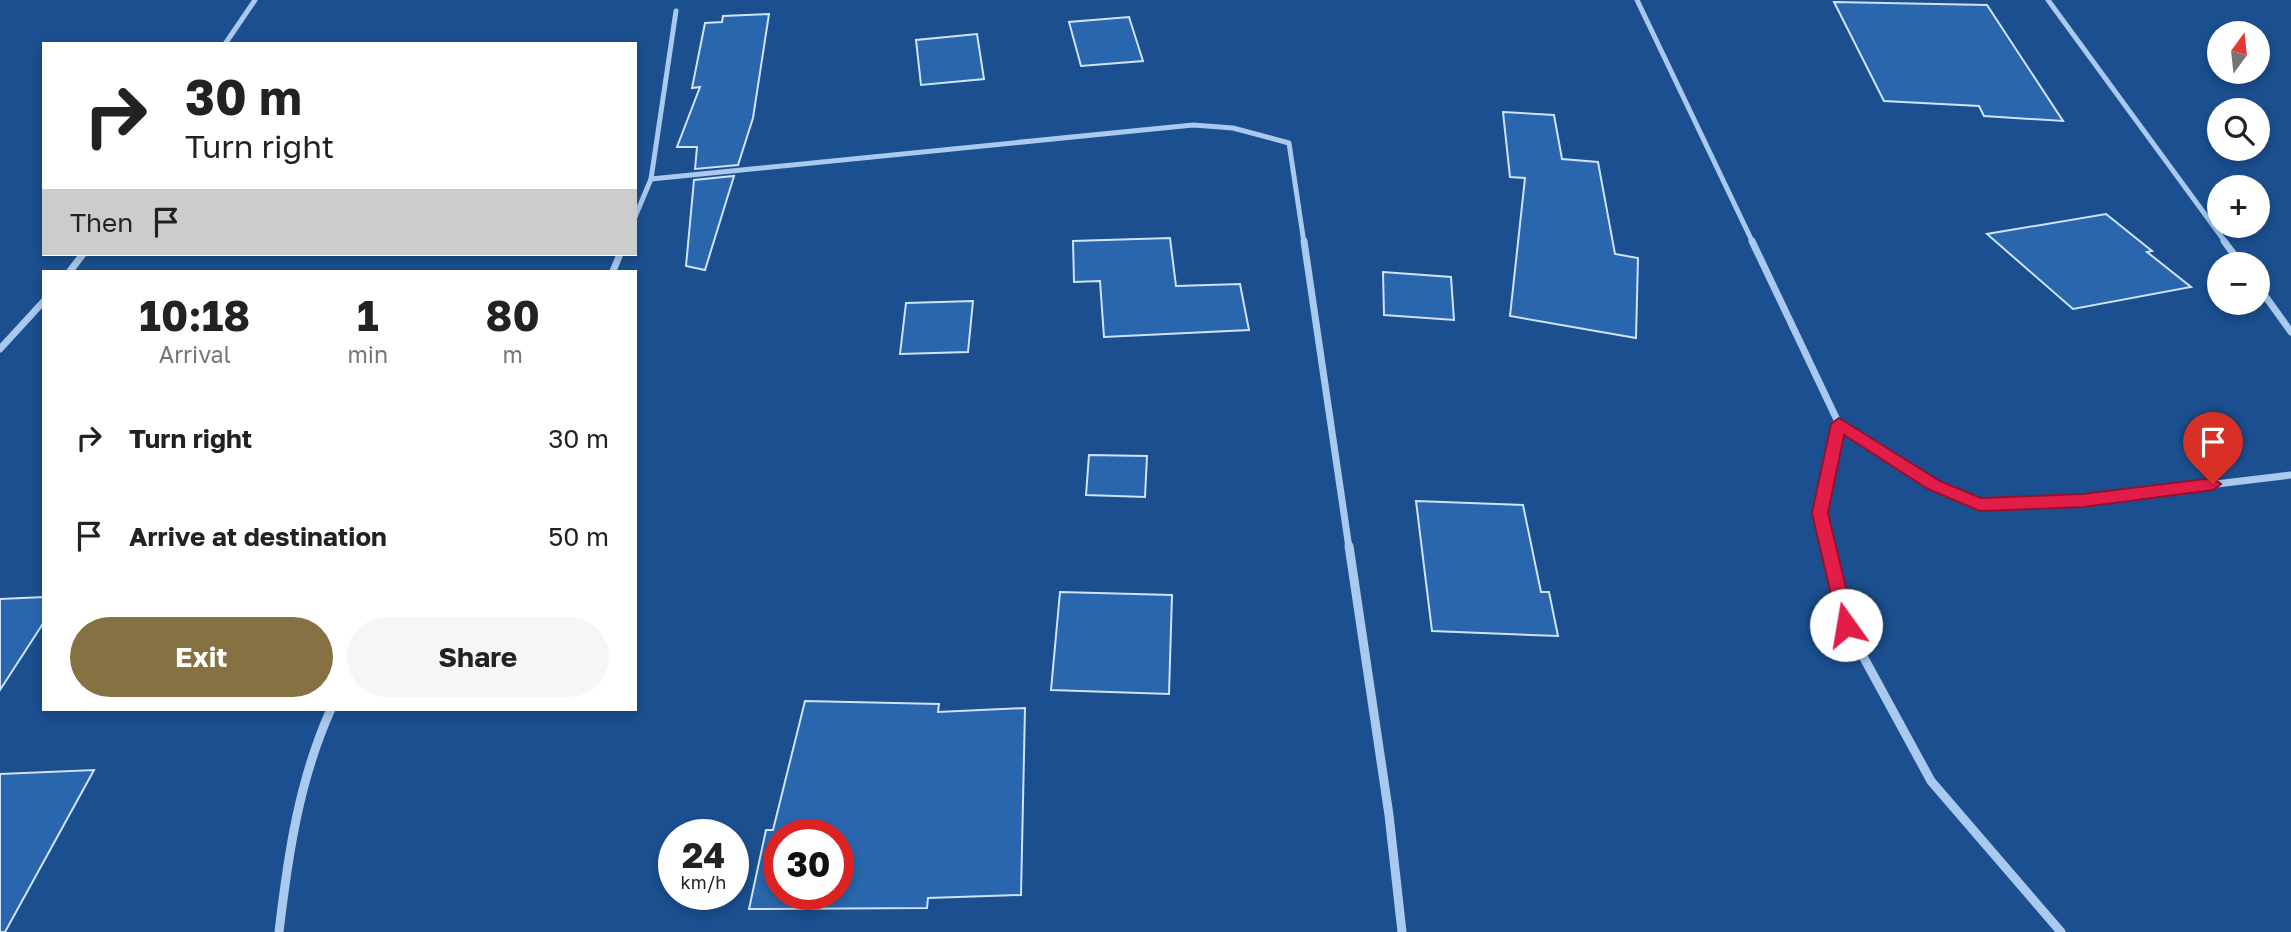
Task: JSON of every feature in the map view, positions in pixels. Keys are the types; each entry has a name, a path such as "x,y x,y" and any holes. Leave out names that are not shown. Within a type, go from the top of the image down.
{"street":[{"path":"226,42 256,0"},
{"path":"1637,0 1839,424 1934,485 1980,505 2083,500 2291,475"},
{"path":"2048,0 2232,252"},
{"path":"637,212 651,179 676,11"},
{"path":"651,179 1193,125 1233,128 1289,143 1389,815 1402,932"},
{"path":"71,270 81,256"},
{"path":"0,349 42,302"},
{"path":"2270,303 2291,332"},
{"path":"1839,424 1820,513 1846,625 1931,781 2061,932"},
{"path":"279,932 290,832 313,744 330,711"}],"building":[{"path":"1834,2 1987,5 2063,121 1984,116 1979,106 1884,101"},
{"path":"769,14 753,118 738,165 695,169 697,147 677,147 700,87 692,88 705,23 722,22 723,16"},
{"path":"1129,17 1143,61 1081,66 1069,22"},
{"path":"977,34 984,79 921,85 916,40"},
{"path":"1503,112 1554,115 1562,159 1598,162 1615,254 1638,258 1636,338 1510,316 1525,178 1510,177"},
{"path":"734,176 705,270 686,266 694,180"},
{"path":"2106,214 2152,251 2147,252 2191,287 2073,309 1987,234"},
{"path":"1170,238 1176,286 1240,284 1249,330 1104,337 1100,281 1074,282 1073,241"},
{"path":"1383,272 1451,277 1454,320 1384,315"},
{"path":"973,301 968,352 900,354 906,303"},
{"path":"1089,455 1147,456 1145,497 1086,495"},
{"path":"1416,501 1523,505 1541,592 1549,592 1558,636 1432,631"},
{"path":"1060,592 1172,595 1169,694 1051,690"},
{"path":"42,597 42,625 0,690 0,599"},
{"path":"805,701 939,704 938,712 1025,708 1021,895 928,898 927,908 854,908 854,819 776,819"},
{"path":"94,770 5,932 0,932 0,774"},
{"path":"763,844 763,909 749,909"}],"route":[{"path":"1846,625 1820,513 1839,424 1934,485 1980,505 2083,500 2213,484"}]}
